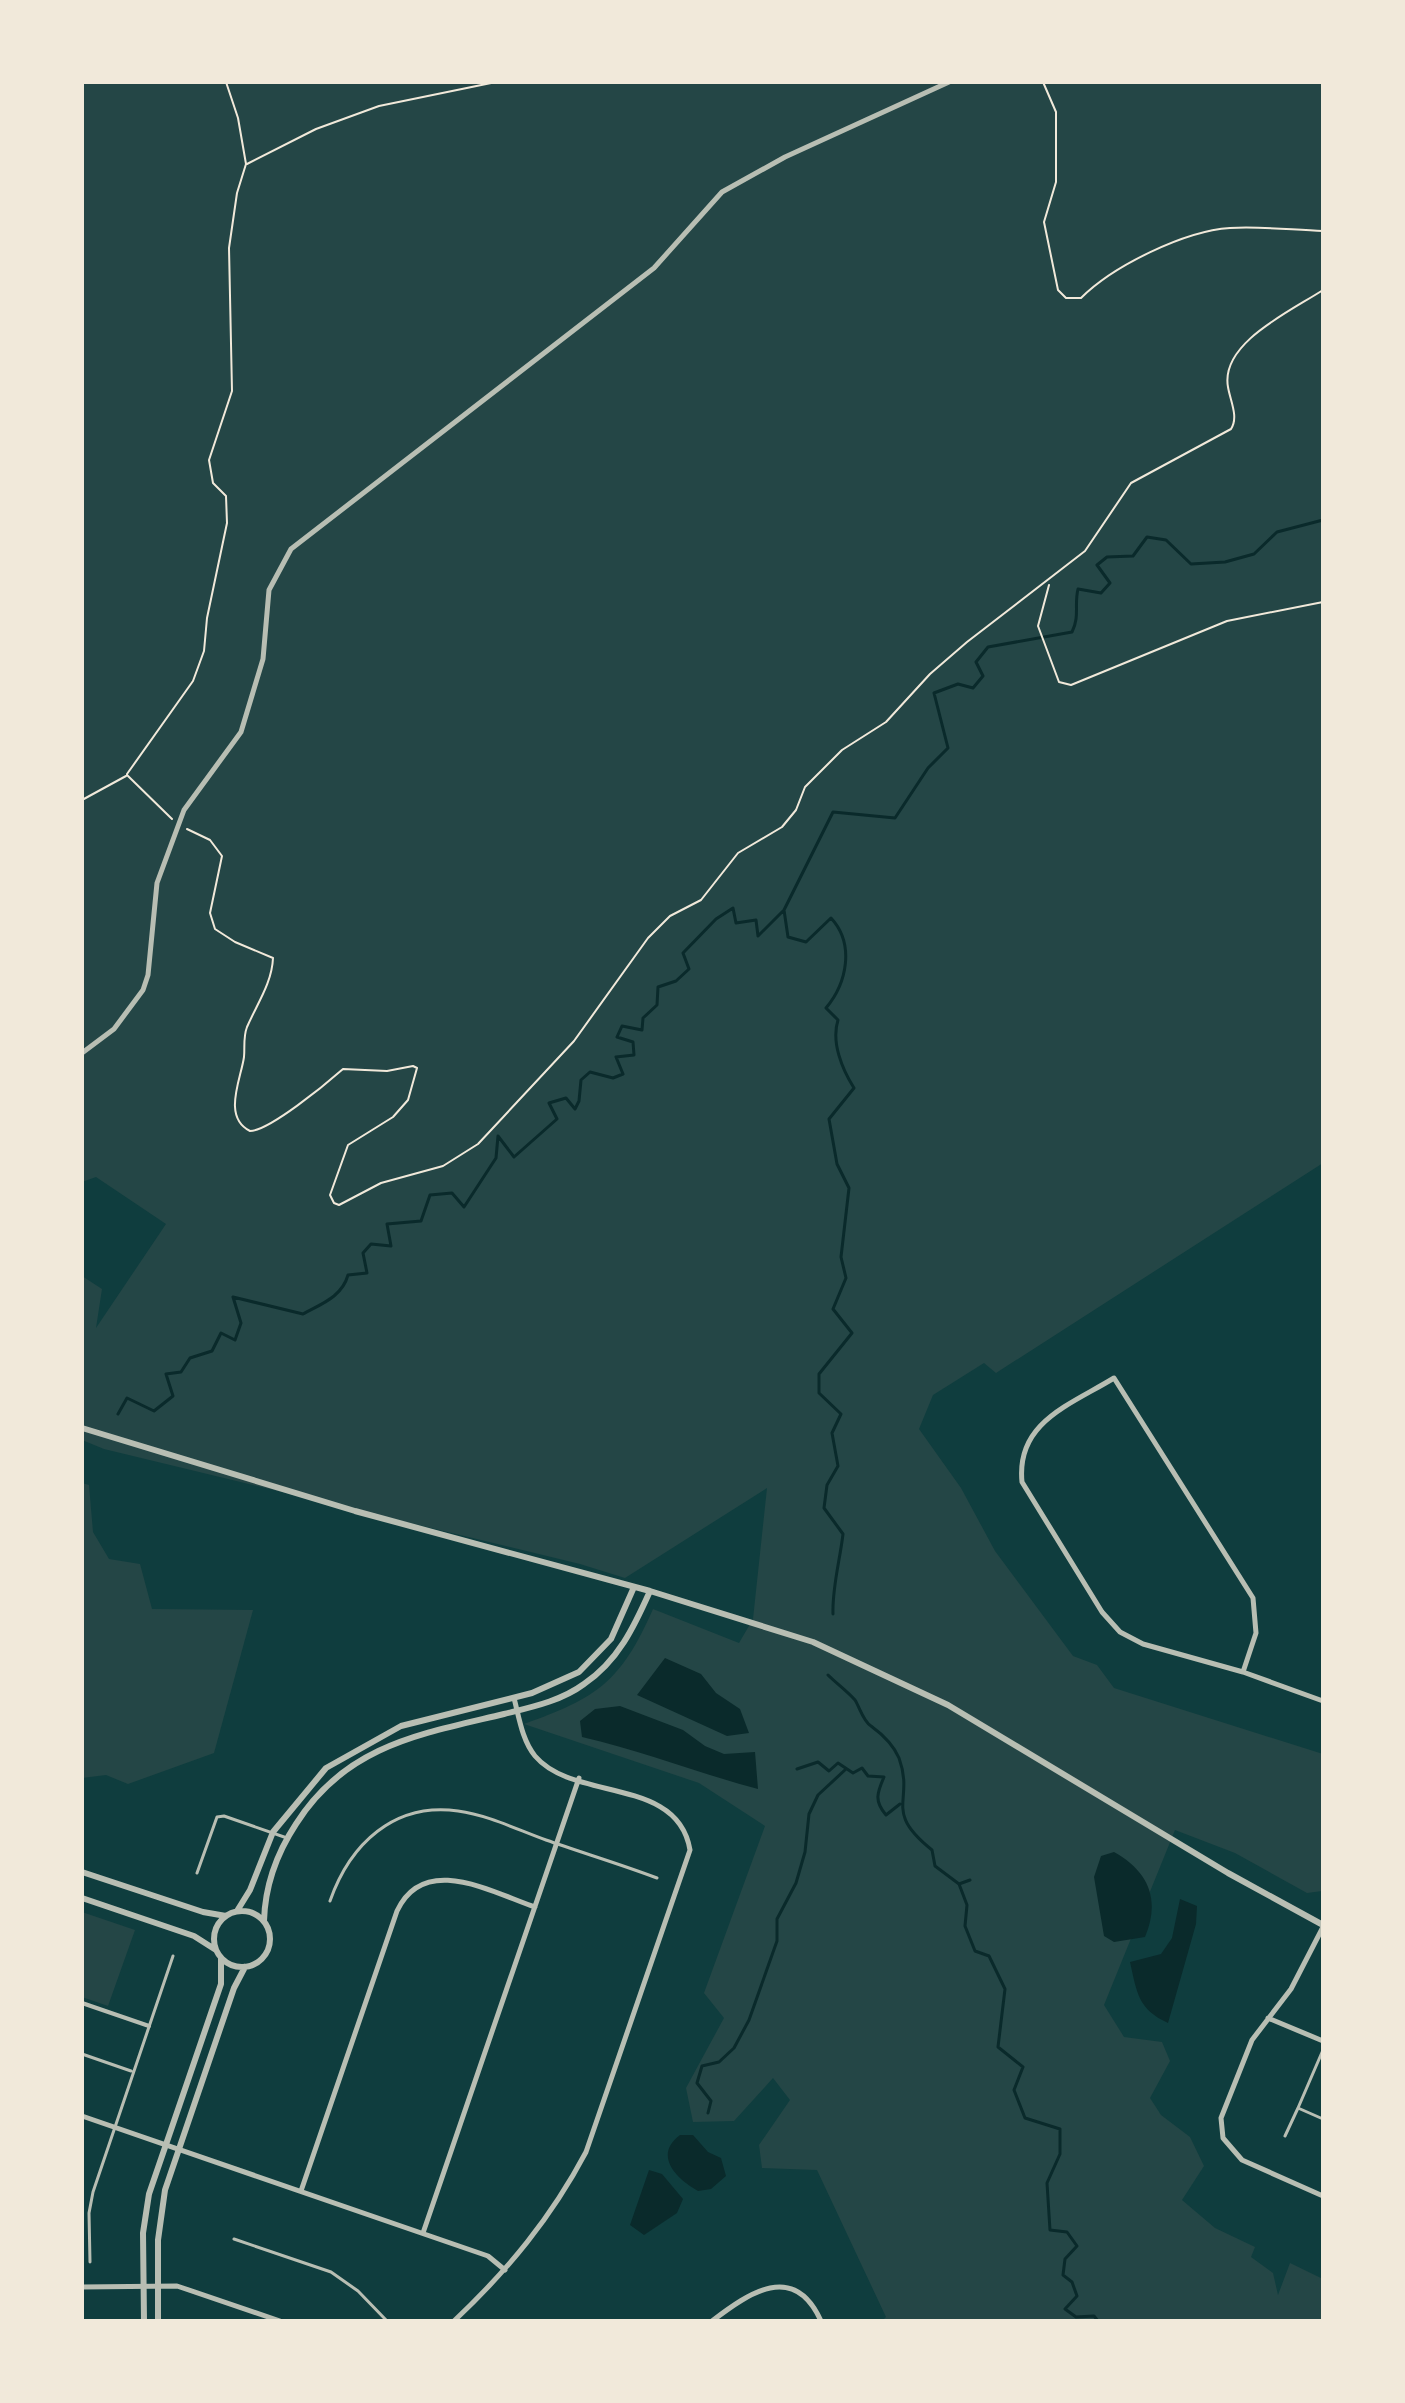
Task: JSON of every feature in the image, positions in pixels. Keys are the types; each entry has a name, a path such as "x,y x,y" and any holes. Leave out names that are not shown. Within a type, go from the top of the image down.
{"street":[{"path":"82,1053 114,1029 143,990 148,975 157,883 184,810 241,732 263,659 269,590 291,549 654,268 722,192 785,157 949,82"},
{"path":"1243,1672 1256,1633 1253,1598 1114,1378 1040,1424 1029,1436 1020,1464 1022,1482 1102,1612 1120,1632 1143,1644 1243,1672 1323,1701"},
{"path":"82,1428 355,1511 650,1591 813,1642 948,1705 1228,1873 1323,1926 1291,1989 1252,2040 1224,2106 1223,2138 1242,2160 1323,2196"},
{"path":"237,1911 250,1890 273,1832 326,1768 401,1726 514,1698 561,1682 592,1661 611,1639 634,1587"},
{"path":"221,1958 245,1967 261,1961 271,1944 264,1921 265,1896 287,1838 328,1783 356,1762 400,1740 567,1694 601,1670 631,1632 650,1591"},
{"path":"454,2321 505,2270 548,2218 586,2152 690,1850 687,1833 676,1816 657,1805 556,1771 535,1755 514,1698"},
{"path":"423,2233 579,1778"},
{"path":"82,1872 203,1912 226,1916"},
{"path":"301,2191 397,1911 407,1894 423,1882 449,1879 535,1907"},
{"path":"82,1898 194,1936 216,1950 221,1958 221,1984 165,2145 147,2207 144,2321"},
{"path":"216,1950 217,1926 226,1916 247,1911 264,1921"},
{"path":"158,2321 159,2222 179,2149 234,1988 245,1967"},
{"path":"82,2003 149,2026"},
{"path":"1268,2018 1323,2041"},
{"path":"82,2116 488,2256 505,2270"},
{"path":"82,2287 177,2286 280,2321"},
{"path":"712,2321 745,2296 764,2288 790,2288 806,2299 821,2321"}],"lane":[{"path":"330,1901 339,1876 357,1849 378,1829 408,1814 440,1809 476,1814 657,1878"},
{"path":"197,1873 217,1817 224,1816 287,1838"},
{"path":"90,2262 89,2228 93,2192 173,1956"},
{"path":"1285,2136 1323,2050"},
{"path":"82,2054 132,2072"},
{"path":"1298,2108 1323,2119"},
{"path":"82,2229 89,2228"},
{"path":"234,2239 331,2272 358,2291 387,2321"}],"path":[{"path":"82,800 127,775 193,681 204,651 207,618 227,523 226,496 213,483 209,460 232,391 229,248 237,193 246,164 238,118 226,82"},
{"path":"246,164 316,129 379,106 496,82"},
{"path":"1043,82 1051,93 1057,129 1056,182 1044,222 1058,290 1066,298 1081,298 1099,280 1169,245 1228,228 1323,231"},
{"path":"1323,290 1252,336 1230,360 1227,384 1235,415 1231,429 1131,483 1085,551 1048,583 1038,621 1059,682 1071,685 1227,621 1323,602"},
{"path":"127,775 178,825 210,840 222,856 210,913 215,929 235,942 273,958 259,1009 248,1027 235,1087 235,1107 244,1128 257,1131 268,1127 278,1116 307,1099 343,1069 387,1071 404,1065 417,1068 408,1100 393,1117 348,1145 331,1187 332,1200 339,1205 381,1183 443,1166 478,1144 574,1041 648,938 670,916 701,900 738,853 782,827 796,810 805,787 842,750 886,722 930,674 967,642 1042,583 1048,583"}],"shaded area":[{"path":"82,82 1323,82 1323,1163 996,1373 984,1363 933,1395 919,1429 961,1488 995,1551 1073,1656 1097,1665 1114,1688 1323,1754 1322,1891 1307,1893 1235,1853 1175,1830 1104,2005 1124,2037 1162,2042 1170,2061 1150,2098 1161,2115 1190,2137 1204,2166 1182,2200 1215,2228 1255,2247 1251,2257 1273,2273 1278,2295 1290,2263 1323,2279 1323,2321 882,2321 886,2317 817,2170 762,2168 759,2145 790,2100 773,2078 734,2121 693,2122 686,2088 724,2018 704,1993 765,1826 699,1783 524,1724 570,1705 604,1684 630,1654 653,1609 739,1643 753,1619 767,1488 625,1578 580,1564 104,1449 82,1440 82,1276 102,1289 96,1328 166,1224 96,1177 82,1182"},
{"path":"82,1483 89,1485 93,1532 109,1559 140,1564 152,1609 253,1610 214,1753 128,1784 106,1775 82,1778"},
{"path":"665,1658 701,1674 716,1693 740,1709 749,1733 727,1736 637,1695"},
{"path":"620,1706 683,1730 705,1746 724,1754 755,1752 758,1789 582,1737 580,1721 595,1709"},
{"path":"1114,1852 1135,1868 1148,1887 1152,1910 1145,1937 1114,1942 1104,1936 1094,1877 1101,1856"},
{"path":"1180,1899 1197,1906 1196,1924 1168,2023 1150,2012 1140,1999 1130,1962 1161,1954 1172,1938"},
{"path":"82,1912 135,1930 108,2006 82,1997"},
{"path":"680,2135 693,2135 708,2152 721,2158 726,2176 711,2189 698,2191 682,2180 671,2166 668,2150"},
{"path":"649,2170 662,2174 683,2199 677,2213 644,2235 630,2225"}],"waterway":[{"path":"118,1414 127,1398 154,1411 173,1396 166,1374 181,1372 190,1358 212,1351 221,1333 235,1340 241,1323 233,1297 303,1314 324,1303 341,1289 348,1275 367,1273 363,1253 371,1244 391,1246 387,1224 421,1221 430,1195 452,1193 464,1207 496,1158 498,1136 514,1157 557,1119 549,1103 566,1098 575,1109 581,1080 590,1072 613,1078 623,1074 616,1057 634,1055 633,1042 617,1037 622,1026 642,1030 643,1018 657,1005 658,987 676,981 689,969 683,953 716,919 733,908 736,923 756,920 758,936 784,910 833,812 895,818 928,768 948,748 934,693 958,684 973,688 983,676 976,662 988,647 1072,632 1076,621 1078,589 1101,593 1110,583 1097,565 1107,557 1133,556 1147,537 1166,540 1191,564 1225,562 1254,554 1277,532 1323,520"},
{"path":"784,910 788,937 806,942 831,918 839,928 846,951 839,987 826,1008 838,1020 836,1037 839,1055 854,1088 829,1119 837,1164 849,1188 841,1257 846,1278 833,1309 852,1333 819,1374 819,1393 841,1414 832,1433 838,1466 827,1485 824,1508 843,1534 833,1614"},
{"path":"828,1675 855,1700 866,1721 897,1753 903,1773 903,1806 908,1825 932,1850 935,1866 959,1884 967,1905 965,1926 975,1951 989,1956 1005,1989 998,2047 1023,2067 1014,2090 1025,2118 1060,2129 1060,2154 1047,2183 1050,2230 1067,2232 1077,2246 1065,2259 1063,2275 1072,2282 1077,2296 1065,2309 1076,2317 1094,2316 1098,2321"},
{"path":"797,1769 818,1762 829,1771 838,1763 853,1773 862,1768 868,1776 884,1777 878,1797 886,1815 900,1804"},
{"path":"708,2113 711,2101 697,2083 702,2066 719,2062 734,2048 749,2020 777,1941 777,1919 796,1883 805,1852 809,1814 818,1795 846,1769"},
{"path":"959,1884 970,1880"}]}
